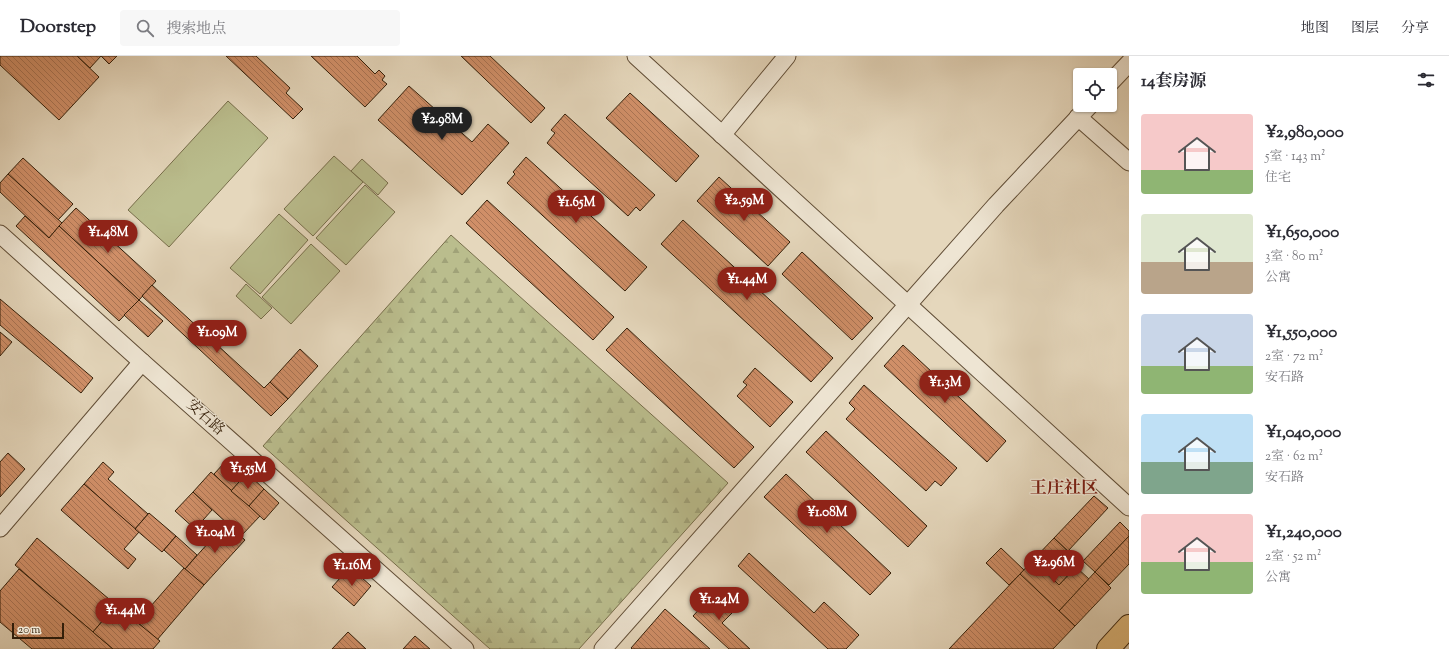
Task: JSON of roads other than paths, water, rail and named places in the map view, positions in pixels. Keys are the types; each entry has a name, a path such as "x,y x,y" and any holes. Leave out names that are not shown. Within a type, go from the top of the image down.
{"main road":[{"path":"1108,649 1129,626"}],"street":[{"path":"636,56 1129,507"},
{"path":"722,134 787,56"},
{"path":"1117,76 1129,63"},
{"path":"603,649 996,205 1083,112"},
{"path":"1078,117 1129,162"},
{"name":"安石路","path":"3,241 142,362 465,649"},
{"path":"0,528 142,362"}],"district":[{"name":"王庄社区","path":"1064,489"}]}
